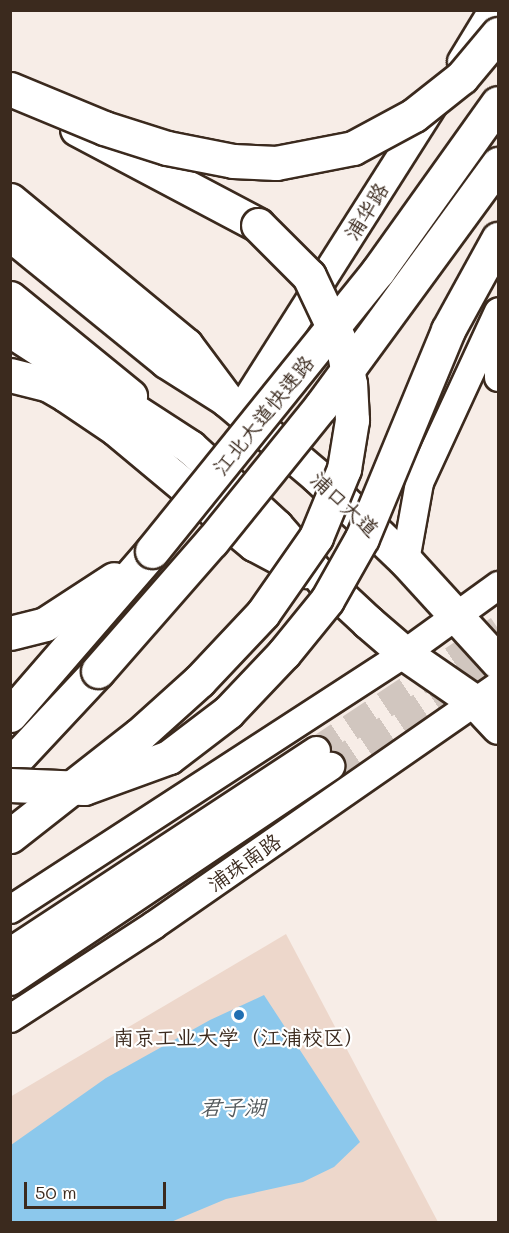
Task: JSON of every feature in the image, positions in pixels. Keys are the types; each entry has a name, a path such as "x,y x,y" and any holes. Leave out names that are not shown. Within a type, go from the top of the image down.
{"main road":[{"path":"10,91 104,128 167,148 233,161 276,163 353,148 414,116 462,77 498,34"},
{"path":"10,91 258,225 309,276 343,348 352,420 344,469 316,537 263,613 199,681 139,735 10,836"},
{"name":"江北大道快速路","path":"10,715 152,551 378,270 498,102"},
{"name":"江北大道快速路","path":"10,765 219,532 321,406 498,164"},
{"name":"浦口大道","path":"10,200 186,345 233,405"},
{"name":"浦口大道","path":"10,234 166,361 233,405 405,560 498,662"},
{"path":"10,785 84,788 169,757 228,712 284,653 327,600 362,538 448,330 498,239"},
{"path":"10,298 73,346 190,447 276,526 323,580 404,653 487,694 498,727"},
{"path":"10,330 190,447"},
{"path":"10,375 47,384 66,395 116,429 254,544 323,580"},
{"path":"10,633 45,624 152,551"}],"street":[{"name":"浦华路","path":"233,405 492,10"},
{"path":"405,560 419,482 498,310"},
{"path":"498,335 498,377"},
{"path":"10,909 404,653 498,585"},
{"name":"浦珠南路","path":"10,1018 153,925 487,694"},
{"name":"浦珠南路","path":"10,951 323,758 10,981"}],"shaded area":[{"name":"君子湖","path":"286,934 438,1222 11,1222 10,1097"}],"water":[{"name":"君子湖","path":"264,995 360,1142 334,1167 303,1182 226,1199 171,1222 11,1222 11,1145 106,1078 210,1020"}],"tunnel":[{"path":"316,750 498,629"},
{"path":"330,766 498,654"}],"place":[{"name":"南京工业大学（江浦校区）","path":"239,1015"}]}
